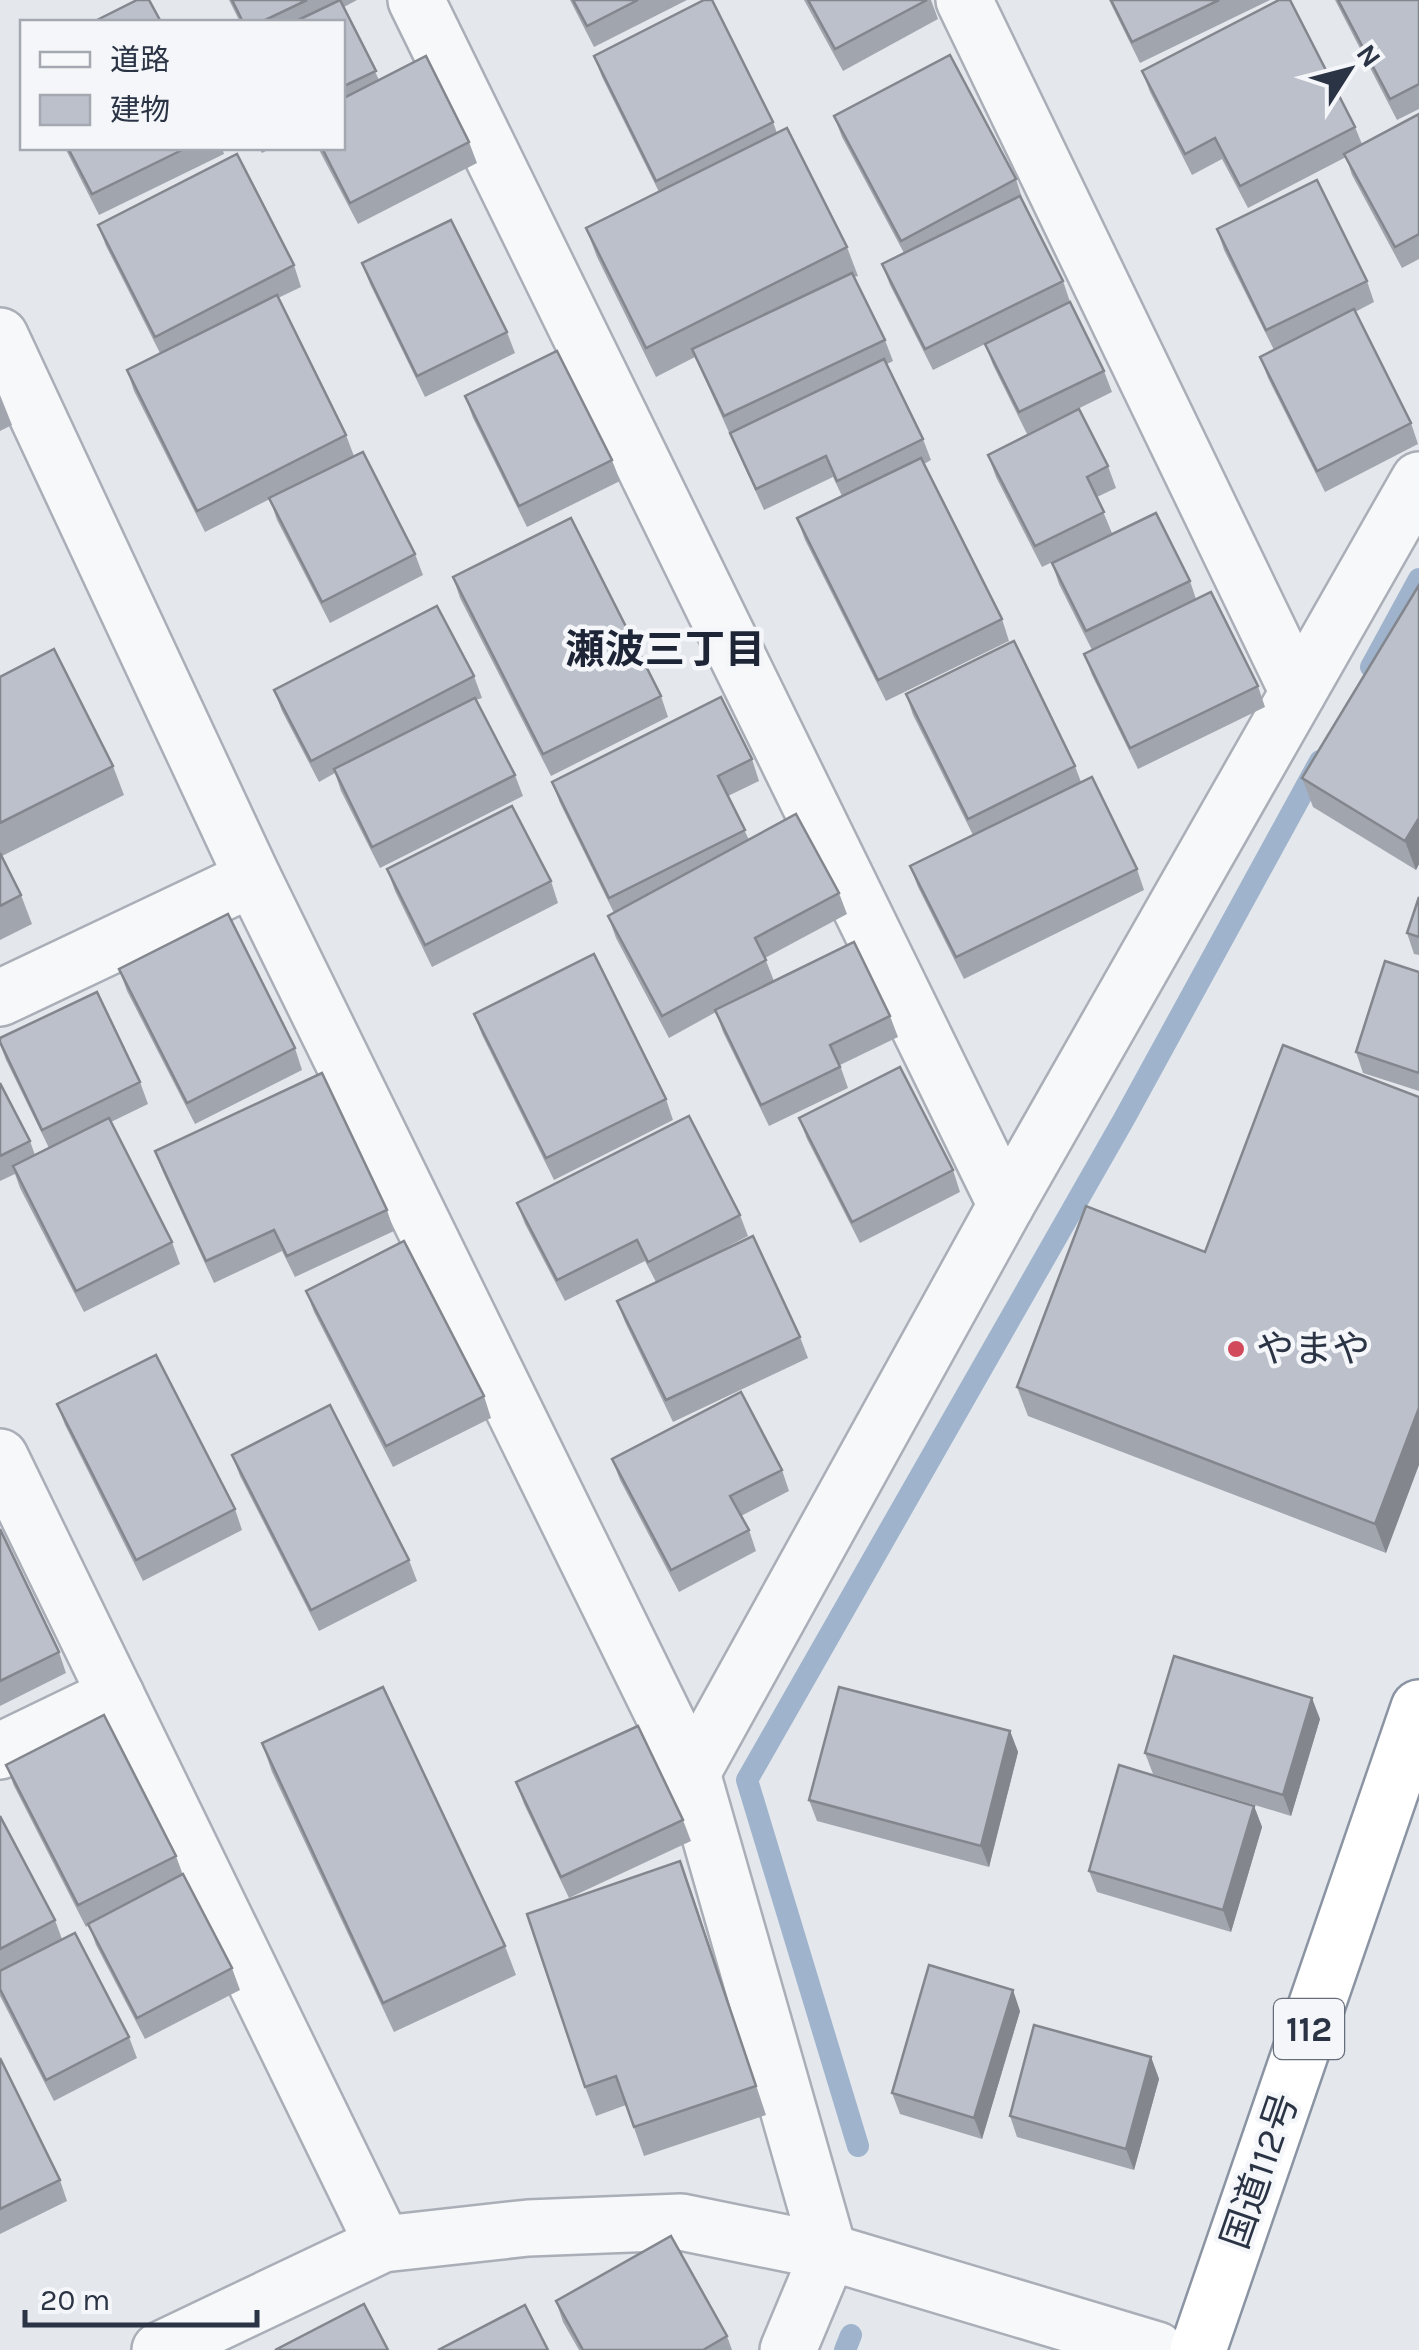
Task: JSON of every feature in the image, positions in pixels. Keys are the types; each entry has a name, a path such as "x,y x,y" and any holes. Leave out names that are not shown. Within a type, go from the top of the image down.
{"highway":[{"name":"国道112号","path":"1198,2350 1419,1708"}],"street":[{"path":"416,0 1006,1206"},
{"path":"964,0 1298,692"},
{"path":"0,336 253,878 692,1773 829,2252 788,2350"},
{"path":"692,1773 1006,1206 1419,480"},
{"path":"0,998 253,878"},
{"path":"0,1457 383,2244"},
{"path":"0,1751 116,1696"},
{"path":"160,2350 383,2244 528,2228 680,2222 829,2252 1157,2350"}],"building":[{"path":"137,0 149,0 160,20 97,20"},
{"path":"232,0 307,0 265,20 242,20"},
{"path":"340,0 376,71 345,86 345,20 298,20"},
{"path":"573,0 638,0 587,26"},
{"path":"704,0 712,0 773,122 656,181 594,56"},
{"path":"808,0 927,0 835,49"},
{"path":"1111,0 1219,0 1132,42"},
{"path":"1279,0 1290,0 1355,127 1240,186 1215,138 1185,154 1142,71"},
{"path":"1338,0 1419,0 1419,84 1390,99"},
{"path":"950,55 1016,179 901,241 834,116"},
{"path":"426,56 469,142 350,203 323,150 345,150 345,97"},
{"path":"1419,114 1419,234 1395,247 1344,154"},
{"path":"787,128 847,247 646,348 586,228"},
{"path":"69,150 182,150 92,194"},
{"path":"237,154 294,265 155,337 98,225"},
{"path":"1317,180 1367,281 1266,330 1217,229"},
{"path":"1020,196 1063,281 925,349 882,264"},
{"path":"451,220 507,332 417,376 362,263"},
{"path":"852,273 885,340 724,416 692,349"},
{"path":"277,295 346,435 197,511 127,370"},
{"path":"1070,302 1104,371 1019,412 985,344"},
{"path":"1354,309 1411,423 1317,471 1260,357"},
{"path":"557,351 612,460 519,506 465,396"},
{"path":"884,359 923,439 837,481 826,456 756,489 730,433"},
{"path":"1079,409 1108,466 1087,477 1104,512 1035,546 988,455"},
{"path":"363,452 415,554 322,602 269,498"},
{"path":"921,458 1002,619 878,680 797,518"},
{"path":"1156,513 1190,581 1086,631 1052,563"},
{"path":"571,518 661,696 543,754 453,577"},
{"path":"1419,585 1419,818 1405,841 1302,778"},
{"path":"1211,592 1258,686 1130,748 1084,654"},
{"path":"437,606 474,676 311,761 274,690"},
{"path":"1014,641 1075,766 968,819 906,694"},
{"path":"54,649 113,766 0,823 0,677"},
{"path":"721,697 752,759 718,776 745,830 609,898 552,782"},
{"path":"475,698 515,775 372,847 334,769"},
{"path":"1092,777 1137,869 956,957 910,866"},
{"path":"512,806 551,881 425,945 387,869"},
{"path":"796,814 839,893 755,938 766,960 662,1016 608,916"},
{"path":"0,853 21,895 0,906"},
{"path":"1419,897 1419,937 1407,933"},
{"path":"228,914 295,1048 187,1103 119,969"},
{"path":"854,942 890,1016 830,1045 840,1067 761,1105 715,1010"},
{"path":"594,954 666,1099 546,1158 474,1014"},
{"path":"1385,961 1419,972 1419,1073 1356,1052"},
{"path":"97,992 140,1082 42,1130 0,1038"},
{"name":"やまや","path":"1283,1045 1419,1097 1419,1408 1375,1524 1017,1387 1086,1206 1205,1252"},
{"path":"900,1067 953,1170 852,1222 799,1118"},
{"path":"322,1073 387,1210 287,1256 274,1230 206,1261 155,1151"},
{"path":"0,1083 30,1141 0,1156"},
{"path":"689,1116 740,1215 648,1262 637,1240 557,1280 517,1203"},
{"path":"109,1118 172,1242 76,1291 13,1166"},
{"path":"753,1236 800,1337 666,1400 617,1301"},
{"path":"404,1241 484,1396 386,1446 306,1291"},
{"path":"156,1355 235,1509 136,1560 57,1404"},
{"path":"741,1392 782,1470 730,1496 749,1530 671,1570 612,1459"},
{"path":"330,1405 409,1560 311,1610 232,1455"},
{"path":"0,1529 59,1652 0,1681"},
{"path":"1174,1656 1312,1698 1283,1795 1145,1753"},
{"path":"383,1687 505,1946 383,2003 262,1743"},
{"path":"839,1687 1010,1731 981,1846 809,1800"},
{"path":"104,1715 176,1856 78,1905 6,1765"},
{"path":"638,1726 683,1820 561,1877 516,1782"},
{"path":"1119,1765 1254,1806 1223,1910 1089,1871"},
{"path":"0,1816 55,1920 0,1949"},
{"path":"680,1861 756,2086 634,2127 616,2076 585,2087 527,1914"},
{"path":"183,1874 232,1968 137,2018 88,1924"},
{"path":"75,1933 129,2037 46,2080 0,1989 0,1971"},
{"path":"929,1965 1013,1990 974,2118 892,2093"},
{"path":"1034,2025 1151,2057 1126,2149 1010,2116"},
{"path":"0,2058 60,2180 0,2209"},
{"path":"671,2236 727,2336 703,2350 583,2350 556,2301"},
{"path":"364,2304 388,2350 275,2350"},
{"path":"525,2305 548,2350 438,2350"}],"waterway":[{"path":"1371,667 1419,579"},
{"path":"858,2146 747,1780 1124,1119 1320,761"},
{"path":"845,2350 851,2335"}],"place":[{"name":"やまや","path":"1236,1349"}],"district":[{"name":"瀬波三丁目","path":"665,649"}]}
